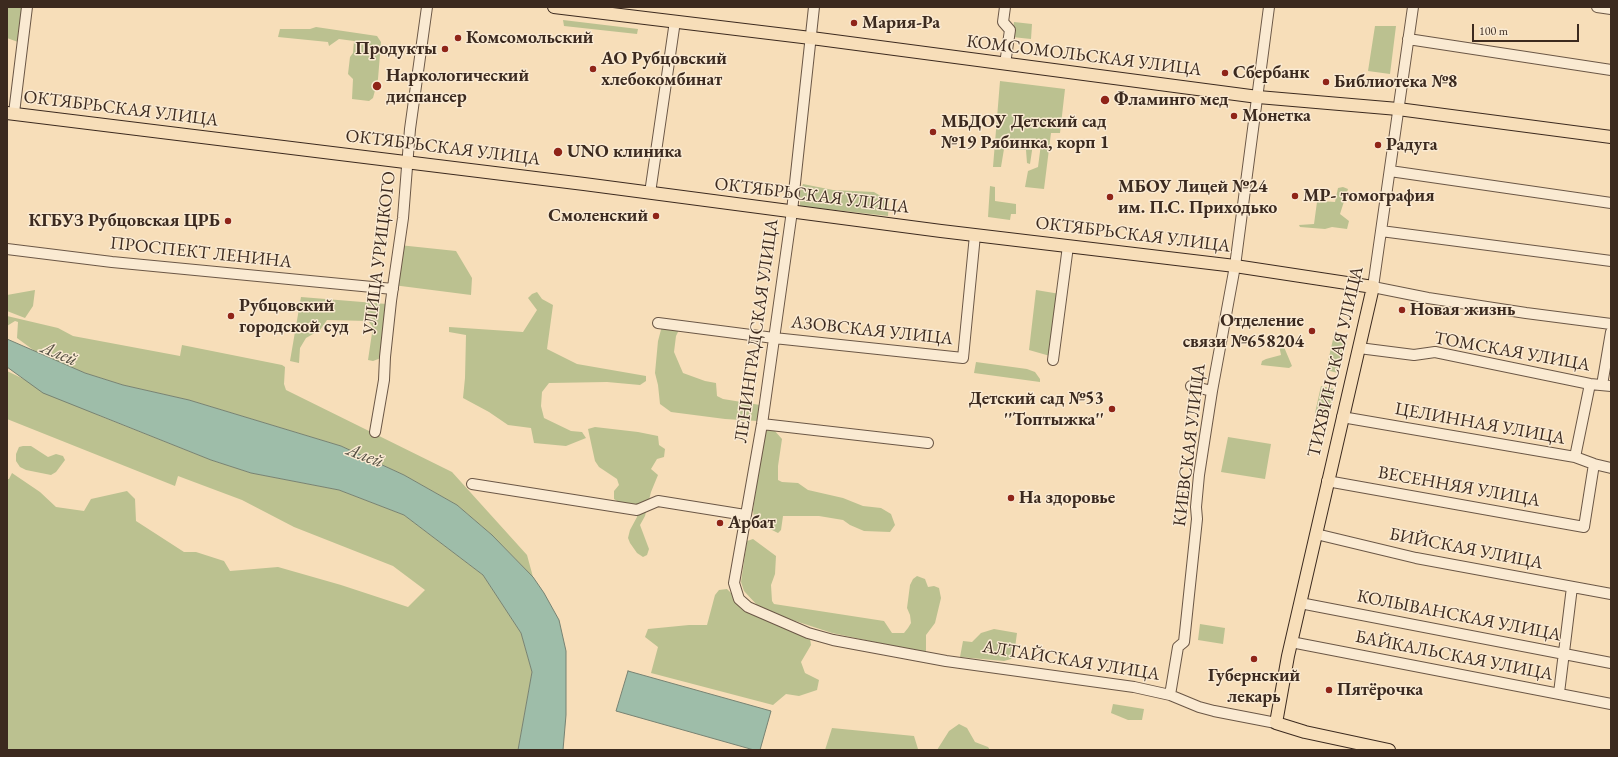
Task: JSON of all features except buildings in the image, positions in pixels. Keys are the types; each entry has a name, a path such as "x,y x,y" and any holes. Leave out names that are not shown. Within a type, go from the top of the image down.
{"main road":[{"name":"КОМСОМОЛЬСКАЯ УЛИЦА","path":"554,7 596,10 1258,97 1398,109 1611,137"},
{"name":"ОКТЯБРЬСКАЯ УЛИЦА","path":"11,113 1235,266 1373,287"},
{"name":"ТИХВИНСКАЯ УЛИЦА","path":"1276,723 1291,642 1373,287"},
{"name":"АЛТАЙСКАЯ УЛИЦА","path":"1276,723 1305,732 1389,750"}],"street":[{"path":"11,113 27,7"},
{"name":"УЛИЦА УРИЦКОГО","path":"375,432 384,380 385,357 393,289 402,232 407,162 427,7"},
{"name":"ЛЕНИНГРАДСКАЯ УЛИЦА","path":"748,607 739,600 734,583 762,424 792,211 803,95 814,7"},
{"path":"1005,7 1003,22 1010,30 1005,64"},
{"name":"КИЕВСКАЯ УЛИЦА","path":"1170,695 1178,647 1184,642 1197,519 1196,507 1199,475 1212,391 1235,266 1269,7"},
{"name":"ТИХВИНСКАЯ УЛИЦА","path":"1373,287 1413,7"},
{"path":"1597,7 1611,9"},
{"path":"650,193 675,21"},
{"path":"1408,39 1611,70"},
{"path":"1390,171 1611,203"},
{"path":"1381,231 1611,261"},
{"name":"АЗОВСКАЯ УЛИЦА","path":"658,323 774,338 963,358 975,234"},
{"path":"1053,360 1068,246"},
{"name":"ПРОСПЕКТ ЛЕНИНА","path":"7,249 112,262 393,289"},
{"name":"ОКТЯБРЬСКАЯ УЛИЦА","path":"1373,287 1428,298 1511,311 1611,324"},
{"path":"1606,386 1611,332"},
{"name":"ТОМСКАЯ УЛИЦА","path":"1359,348 1414,354 1435,352 1606,386"},
{"path":"1575,458 1590,384"},
{"path":"1191,386 1212,391"},
{"name":"ЦЕЛИННАЯ УЛИЦА","path":"1342,417 1575,458 1611,468"},
{"path":"762,424 928,443"},
{"name":"ВЕСЕННЯЯ УЛИЦА","path":"1327,481 1584,527 1594,464"},
{"path":"472,484 637,510 658,501 745,514"},
{"name":"БИЙСКАЯ УЛИЦА","path":"1316,534 1416,558 1611,594"},
{"path":"1558,694 1562,653 1572,587"},
{"name":"КОЛЫВАНСКАЯ УЛИЦА","path":"1300,603 1611,663"},
{"name":"АЛТАЙСКАЯ УЛИЦА","path":"748,607 808,633 833,640 946,661 1134,687 1170,695 1199,707 1214,711 1276,723"},
{"name":"БАЙКАЛЬСКАЯ УЛИЦА","path":"1291,642 1611,704"}],"shaded area":[{"path":"7,7 23,7 18,42 7,38"},
{"path":"563,20 638,29 637,34 564,26"},
{"path":"1014,22 1032,24 1031,39 1012,37"},
{"path":"1375,26 1396,26 1390,74 1368,71"},
{"path":"316,27 377,36 381,42 378,79 373,98 369,101 352,99 353,79 348,74 354,41 339,39 329,46 328,42 278,37 280,29 310,29"},
{"path":"1000,81 1065,89 1060,133 1051,133 1044,189 1025,187 1028,171 1038,167 1041,144 1033,144 1030,164 1027,163 1026,150 1004,149 1001,167 993,167"},
{"path":"803,184 833,190 874,192 889,201 888,216 800,206 800,192"},
{"path":"990,186 995,187 995,201 1016,204 1016,214 1011,214 1010,220 988,217"},
{"path":"1343,187 1348,189 1340,214 1349,221 1347,229 1332,227 1325,229 1300,227 1299,225 1314,224 1317,202 1335,202 1338,188"},
{"path":"399,245 456,251 472,278 471,295 393,285"},
{"path":"35,290 33,306 25,318 7,311 7,295"},
{"path":"1036,290 1060,294 1050,356 1029,350"},
{"path":"537,292 542,299 553,305 547,349 577,364 646,376 646,381 640,385 607,382 549,383 542,392 541,406 544,418 571,431 582,432 586,438 566,446 534,443 531,428 508,425 489,412 463,398 466,335 449,332 449,327 523,332 537,310 528,298"},
{"path":"301,297 387,304 381,358 373,361 368,360 372,326 368,321 327,320 320,330 306,338 300,348 299,363 290,361"},
{"path":"7,316 58,328 73,336 180,356 182,345 282,365 285,367 284,384 286,390 452,472 527,555 533,577 492,535 457,505 404,475 341,446 189,400 123,385 85,373 36,352 17,338 18,322 15,321 7,326"},
{"path":"662,326 680,328 676,336 674,352 683,373 705,381 716,383 717,396 723,399 760,405 757,421 725,419 671,412 660,404 655,373 658,341"},
{"path":"1334,335 1347,338 1338,373 1326,370"},
{"path":"7,339 85,373 123,385 189,400 341,446 404,475 457,505 492,535 533,577 559,620 566,651 566,715 563,750 518,750 532,672 521,633 483,575 404,515 339,490 251,473 211,460 43,393 7,367"},
{"path":"1280,343 1284,347 1292,366 1289,368 1261,365 1262,361 1266,359 1281,355"},
{"path":"976,362 1027,369 1035,372 1040,379 1040,382 974,373"},
{"path":"7,371 100,416 211,460 251,473 339,490 404,515 483,575 521,633 532,672 518,750 7,750 7,479 9,479 12,473 40,492 56,507 84,511 91,499 127,491 135,499 136,521 184,552 196,552 224,561 230,571 278,567 341,585 408,607 425,590 393,566 294,527 242,500 178,476 175,486 7,419"},
{"path":"1321,386 1335,389 1329,416 1315,413"},
{"path":"595,427 658,436 659,445 665,449 664,457 657,459 651,469 658,475 651,492 645,516 640,525 649,549 647,555 643,557 637,553 628,538 630,530 637,517 637,505 620,503 614,499 614,491 619,485 617,479 599,467 595,461 588,429"},
{"path":"769,429 774,430 782,439 778,466 778,480 782,482 798,483 808,490 843,498 863,506 881,508 891,514 895,525 890,532 864,531 843,520 819,516 783,516 781,530 778,533 754,518 753,510 764,431"},
{"path":"1228,437 1271,444 1265,479 1221,472"},
{"path":"31,446 48,457 56,454 63,456 65,460 56,472 51,475 26,470 20,467 16,461 16,454 19,447"},
{"path":"753,539 776,556 775,574 771,585 772,601 774,604 884,621 892,633 904,633 911,623 907,608 910,585 913,579 917,576 925,579 928,587 934,586 939,588 941,598 935,623 926,635 926,653 832,633 768,612 757,605 744,591 741,582 747,541"},
{"path":"727,589 744,606 810,638 811,645 801,662 805,673 819,680 817,690 799,696 786,694 773,705 651,673 658,647 645,637 648,629 689,625 707,625 715,595 719,590"},
{"path":"1200,624 1225,628 1223,644 1198,640"},
{"path":"994,629 1017,633 1014,655 1011,659 1004,661 960,657 963,641 972,642 981,633"},
{"path":"628,671 771,711 760,750 754,750 616,711"},
{"path":"1113,704 1144,709 1142,720 1128,720 1111,713"},
{"path":"959,724 967,728 975,742 988,747 990,750 937,750 949,731"},
{"path":"832,728 914,736 918,749 921,750 825,750"}],"place":[{"name":"Мария-Ра","path":"854,23"},
{"name":"Комсомольский","path":"458,38"},
{"name":"Продукты","path":"445,49"},
{"name":"АО Рубцовский хлебокомбинат","path":"593,69"},
{"name":"Сбербанк","path":"1225,73"},
{"name":"Библиотека №8","path":"1326,82"},
{"name":"Наркологический диспансер","path":"377,86"},
{"name":"Фламинго мед","path":"1105,100"},
{"name":"Монетка","path":"1234,116"},
{"name":"МБДОУ Детский сад №19 Рябинка, корп 1","path":"933,132"},
{"name":"Радуга","path":"1378,145"},
{"name":"UNO клиника","path":"558,152"},
{"name":"МР- томография","path":"1295,196"},
{"name":"МБОУ Лицей №24 им. П.С. Приходько","path":"1110,197"},
{"name":"Смоленский","path":"656,216"},
{"name":"КГБУЗ Рубцовская ЦРБ","path":"228,221"},
{"name":"Новая жизнь","path":"1402,310"},
{"name":"Рубцовский городской суд","path":"231,316"},
{"name":"Отделение связи №658204","path":"1312,331"},
{"name":"Детский сад №53 ''Топтыжка''","path":"1112,409"},
{"name":"На здоровье","path":"1011,498"},
{"name":"Арбат","path":"720,523"},
{"name":"Губернский лекарь","path":"1254,659"},
{"name":"Пятёрочка","path":"1329,690"}],"water label":[{"name":"Алей","path":"59,354"},
{"name":"Алей","path":"365,456"}]}
